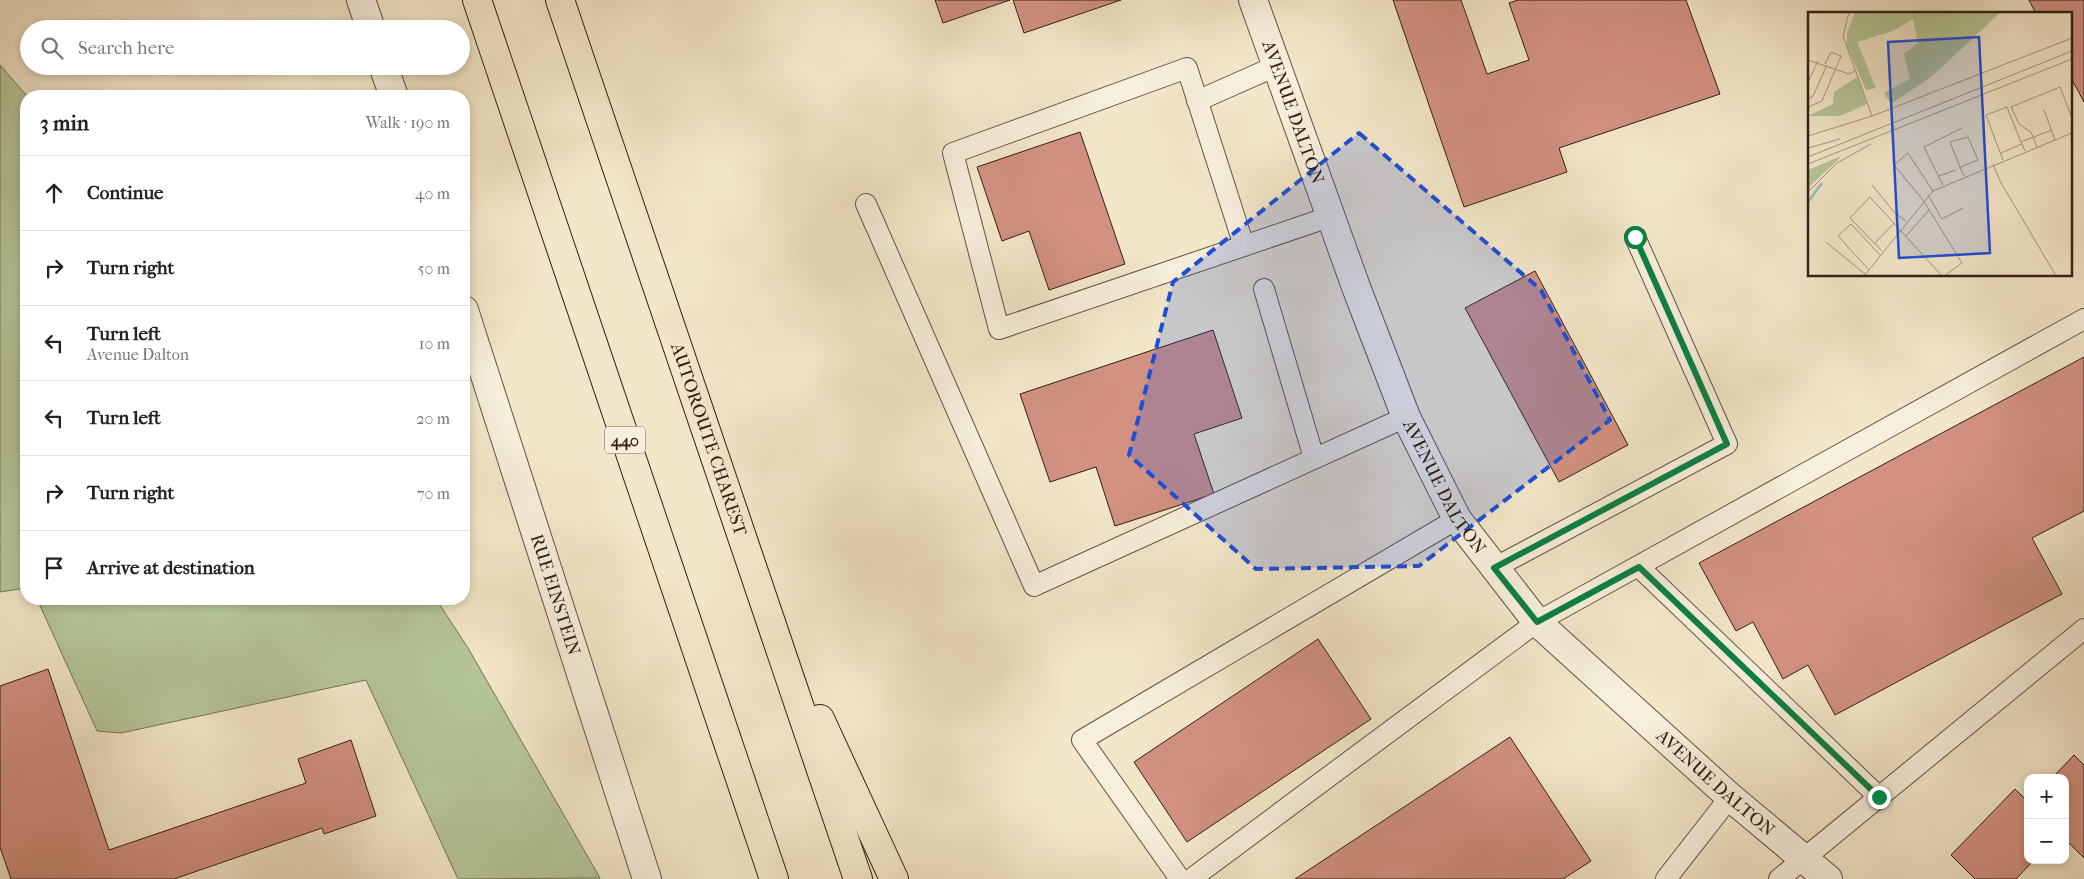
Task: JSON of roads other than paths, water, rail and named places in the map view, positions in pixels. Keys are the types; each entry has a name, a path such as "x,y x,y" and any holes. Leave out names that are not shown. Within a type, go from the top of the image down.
{"highway":[{"name":"440","path":"477,0 774,879"},
{"name":"AUTOROUTE CHAREST","path":"560,0 858,879"},
{"path":"761,590 894,879"}],"street":[{"path":"361,0 368,20"},
{"name":"AVENUE DALTON","path":"1253,0 1332,216 1356,288 1406,417 1457,519 1537,622 1730,797 1828,879"},
{"path":"387,75 392,90"},
{"name":"RUE EINSTEIN","path":"470,329 647,879"}],"lane":[{"path":"1197,101 1276,66"},
{"path":"1244,246 1187,68 953,153 999,328 1244,246 1332,216"},
{"path":"866,204 1034,586 1406,417"},
{"path":"1494,568 1727,444 1635,237"},
{"path":"1264,289 1314,458"},
{"path":"1191,879 1537,622 2084,319"},
{"path":"1180,879 1082,740 1457,519"},
{"path":"1639,567 1879,797"},
{"path":"1779,879 2084,629"},
{"path":"1666,879 1730,797"}]}
